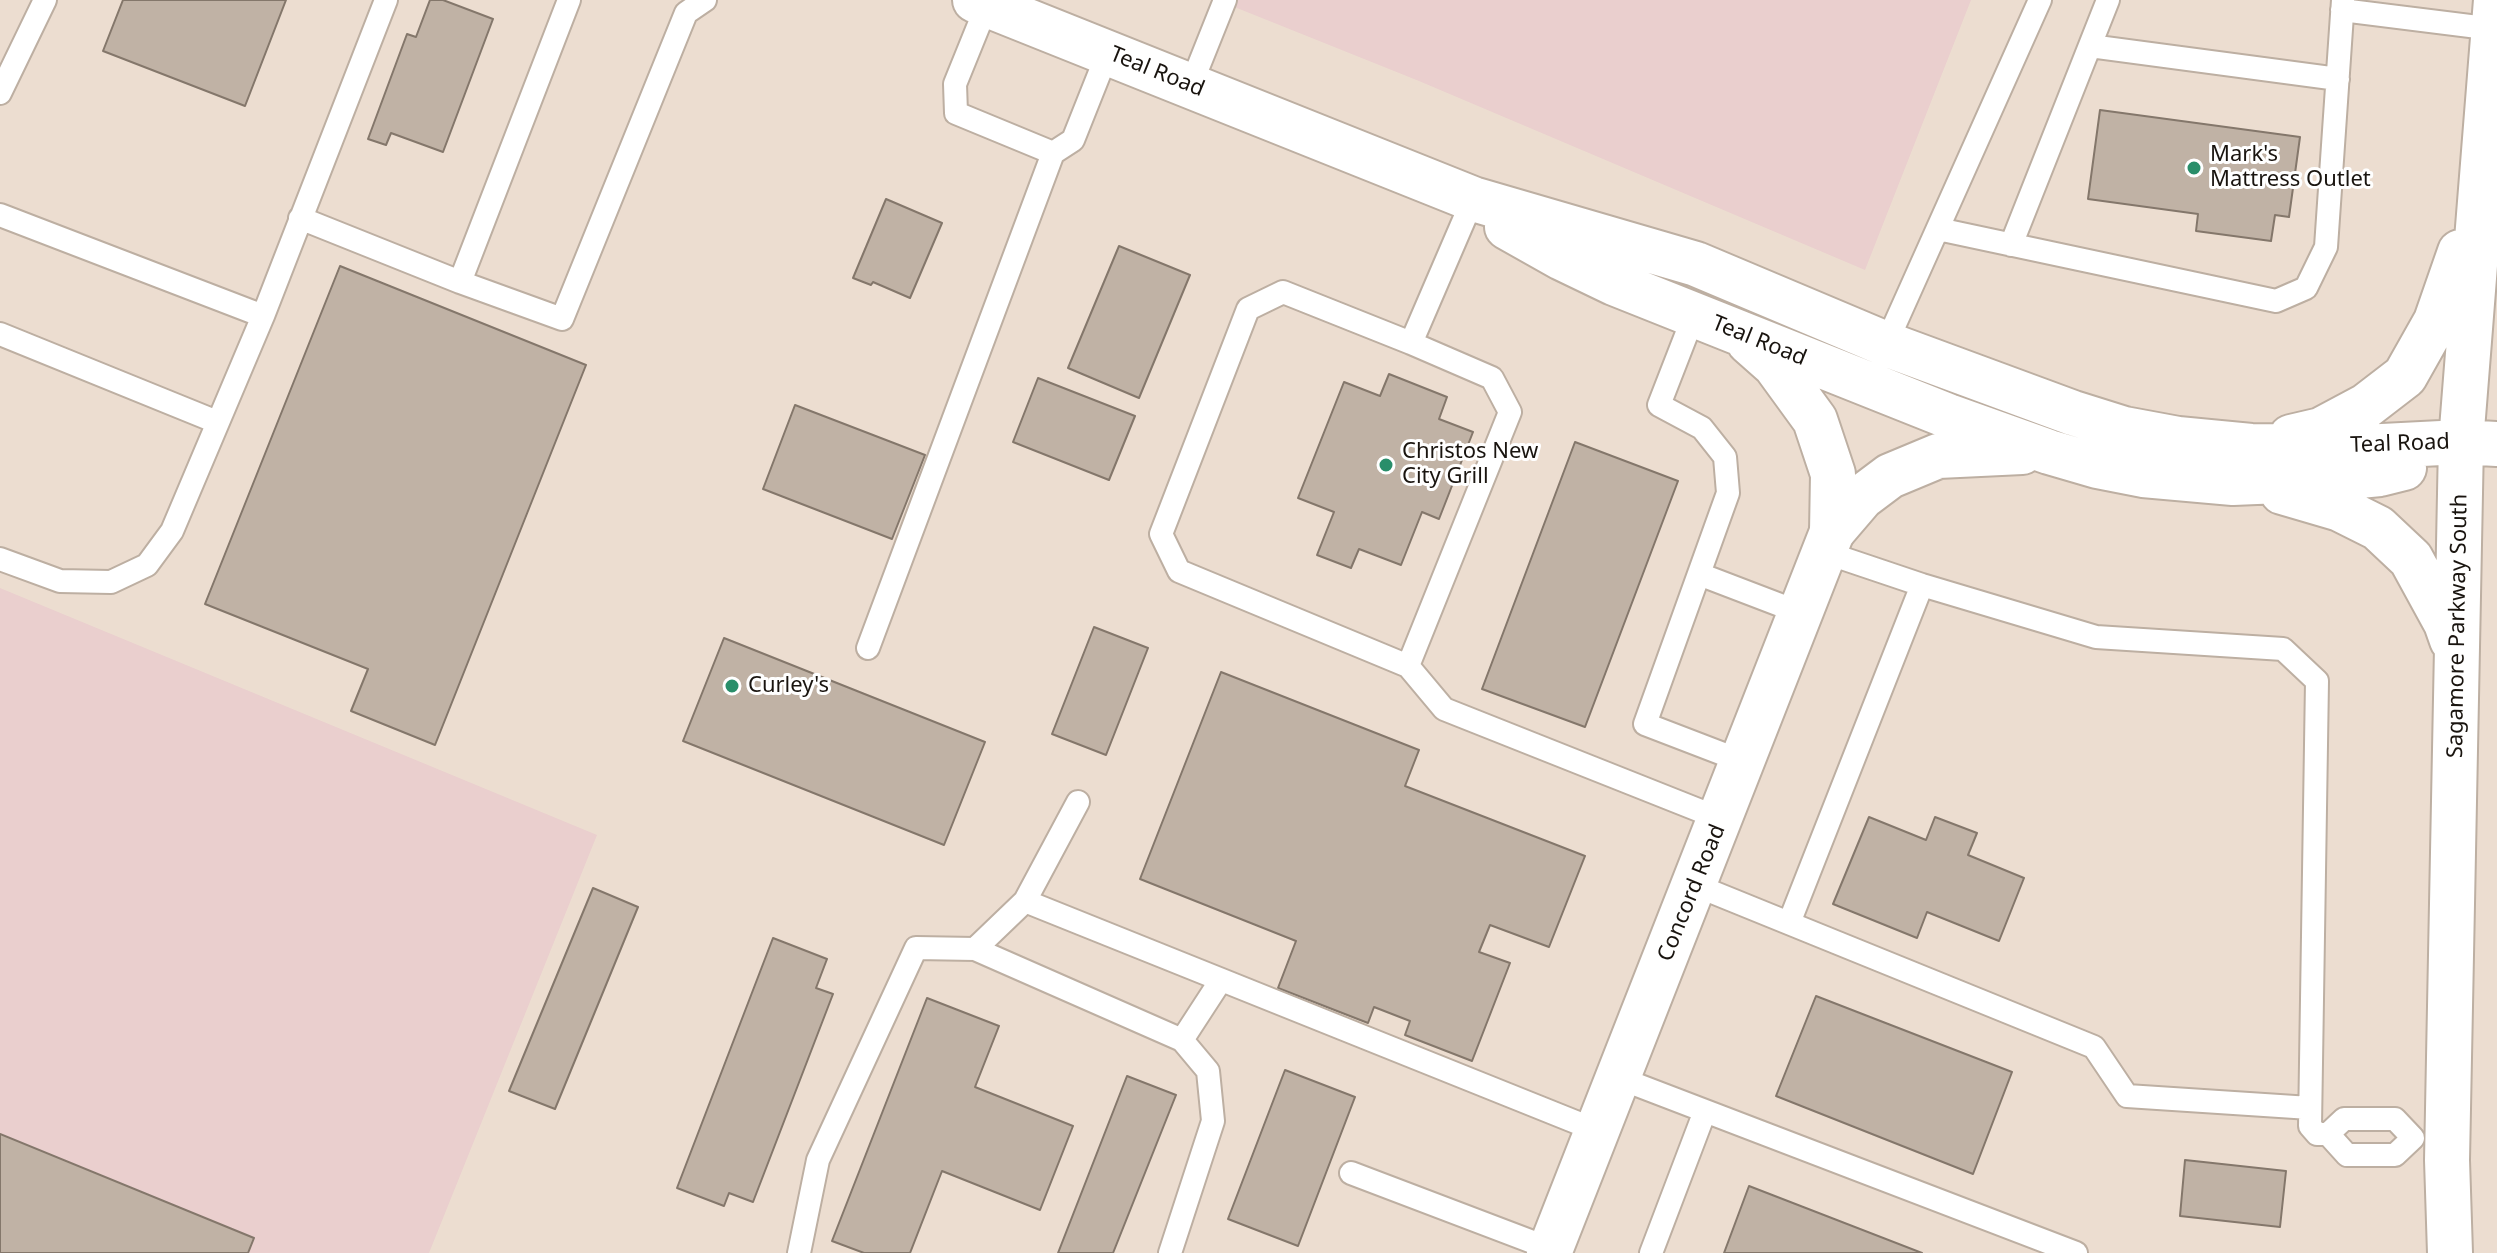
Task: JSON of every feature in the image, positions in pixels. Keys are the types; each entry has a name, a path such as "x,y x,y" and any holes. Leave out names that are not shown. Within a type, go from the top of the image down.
{"main road":[{"name":"Teal Road","path":"981,2 1473,199 1696,264 1886,344 2073,413 2124,429 2178,439 2242,464"},
{"name":"Sagamore Parkway South","path":"2450,1253 2430,1138 2457,658 2479,443 2484,160 2495,14"},
{"path":"2242,464 2321,430 2366,406 2405,376 2436,321 2460,252 2484,160"},
{"name":"Teal Road","path":"1473,199 1494,219 1562,258 1614,283 1948,416 2097,466 2143,475 2363,447 2479,443"},
{"path":"1736,332 1775,365 1815,420 1833,474 1828,542"},
{"path":"1828,542 1862,497 1890,476 1938,456 2049,452"},
{"path":"2242,464 2293,494 2340,509 2378,528 2411,559 2446,623 2457,658"},
{"name":"Concord Road","path":"1550,1251 1828,542"}],"lane":[{"path":"0,93 45,0"},
{"path":"0,559 60,581 111,582 147,565 172,531 263,316 386,0"},
{"path":"460,282 569,0"},
{"path":"300,218 562,319 686,13 705,0"},
{"path":"1191,85 1225,0"},
{"path":"1886,344 2040,0"},
{"path":"2011,245 2108,0"},
{"path":"981,2 955,84 956,113 1053,153"},
{"path":"1938,229 2276,301 2306,288 2326,247 2342,5 2495,14"},
{"path":"2090,46 2338,79"},
{"path":"868,648 1053,153 1073,140 1108,52"},
{"path":"1411,343 1473,199"},
{"path":"0,215 263,316"},
{"path":"1408,666 1510,412 1492,378 1283,292 1248,309 1161,534 1179,571 1408,666 1444,709 1721,819"},
{"path":"1694,315 1659,405 1702,428 1725,457 1728,493 1645,724 1744,762"},
{"path":"0,334 217,422"},
{"path":"1828,542 1922,585 2096,637 2283,649 2317,681 2310,1126 2317,1134 2328,1134 2344,1119 2395,1119 2430,1138"},
{"path":"1699,574 1801,613"},
{"path":"1789,923 1922,585"},
{"path":"975,949 1025,901 1078,802"},
{"path":"1695,885 2094,1047 2127,1096 2310,1108"},
{"path":"1025,901 1598,1131"},
{"path":"799,1253 818,1160 916,948 975,949 1182,1040 1208,1071 1213,1121 1170,1253"},
{"path":"1182,1040 1221,980"},
{"path":"1619,1078 2076,1253"},
{"path":"1651,1253 1705,1111"},
{"path":"2328,1134 2347,1155 2395,1155 2430,1138"},
{"path":"1351,1173 1550,1251"}],"shaded area":[{"path":"1217,0 1971,0 1865,270 1419,81"},
{"path":"0,588 597,835 429,1253 0,1253"}],"building":[{"path":"123,0 286,0 245,106 103,51"},
{"path":"430,0 443,0 493,19 443,152 391,133 386,145 368,139 407,34 416,37"},
{"name":"Mark's Mattress Outlet","path":"2100,110 2300,137 2289,217 2275,215 2271,241 2196,231 2198,214 2088,199"},
{"path":"886,199 942,223 910,298 873,282 871,285 853,278"},
{"path":"1119,246 1190,275 1139,398 1068,368"},
{"path":"340,266 586,365 435,745 351,711 368,669 205,604"},
{"name":"Christos New City Grill","path":"1389,374 1447,397 1439,419 1473,432 1439,519 1422,512 1401,565 1359,549 1351,568 1317,555 1334,512 1298,498 1344,382 1380,396"},
{"path":"1038,378 1135,416 1109,480 1013,442"},
{"path":"795,405 925,455 892,539 763,489"},
{"path":"1575,442 1678,481 1585,727 1482,689"},
{"path":"1094,627 1148,648 1106,755 1052,734"},
{"path":"724,638 985,742 944,845 683,741"},
{"path":"1221,672 1419,750 1405,786 1585,856 1549,947 1490,925 1479,952 1510,963 1472,1061 1405,1035 1410,1021 1374,1007 1368,1023 1278,988 1296,941 1140,879"},
{"path":"1869,817 1926,840 1935,817 1977,833 1968,855 2024,878 1999,941 1927,912 1917,938 1833,904"},
{"path":"593,888 638,907 555,1109 509,1091"},
{"path":"773,938 827,959 816,988 833,994 753,1202 729,1193 724,1206 677,1188"},
{"path":"1816,996 2012,1072 1973,1174 1776,1096"},
{"path":"927,998 999,1026 975,1087 1073,1126 1040,1210 942,1171 910,1253 864,1253 832,1241"},
{"path":"1285,1070 1355,1097 1298,1246 1228,1219"},
{"path":"1127,1076 1176,1095 1113,1253 1058,1253"},
{"path":"0,1134 254,1238 248,1253 0,1253"},
{"path":"2185,1160 2286,1171 2280,1227 2180,1216"},
{"path":"1749,1186 1922,1253 1724,1253"}],"place":[{"name":"Mark's Mattress Outlet","path":"2194,168"},
{"name":"Christos New City Grill","path":"1386,465"},
{"name":"Curley's","path":"732,686"}]}
